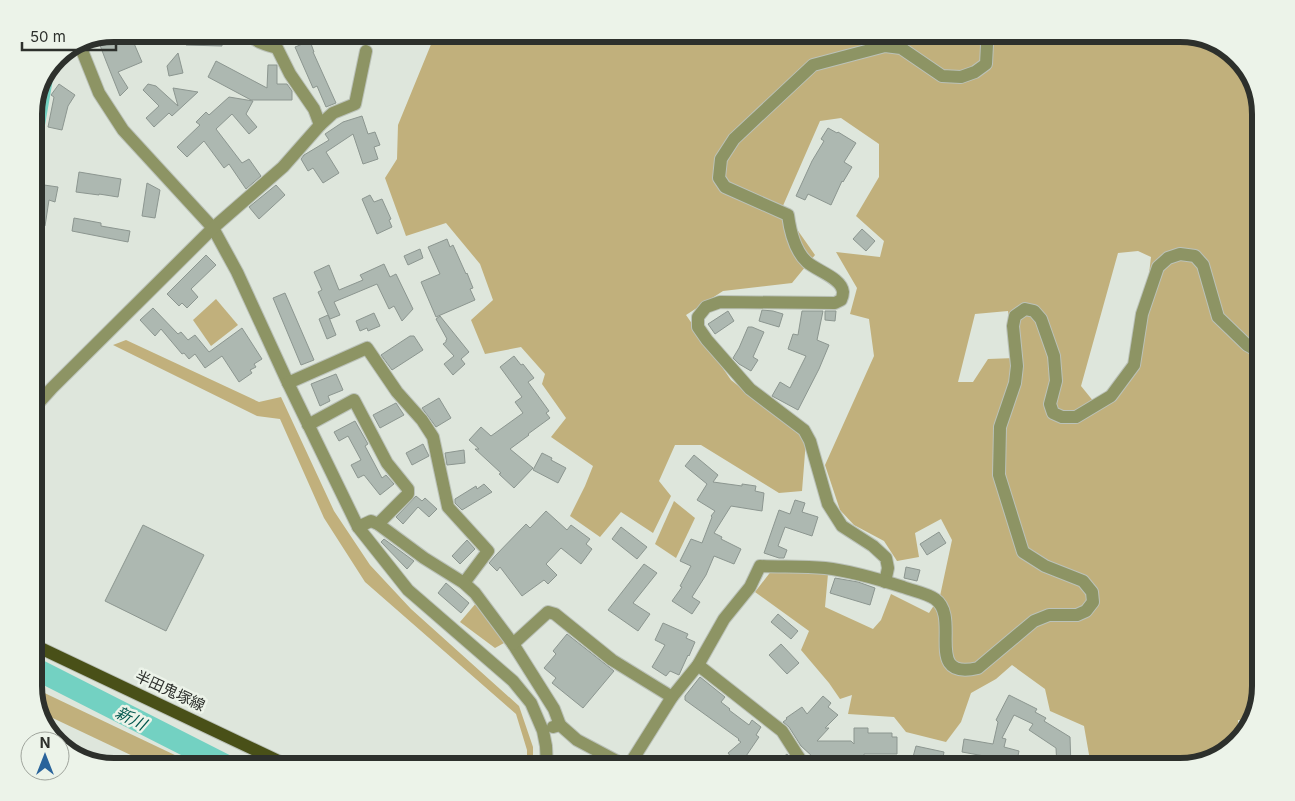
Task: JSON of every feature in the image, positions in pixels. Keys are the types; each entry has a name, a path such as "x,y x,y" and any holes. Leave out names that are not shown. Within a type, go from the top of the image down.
{"main road":[{"name":"半田鬼塚線","path":"43,649 272,758"}],"street":[{"path":"260,42 277,48 290,74 314,109 320,126"},
{"path":"885,582 888,568 886,558 873,546 842,526 828,504 810,441 804,430 750,389 698,328 698,317 706,307 720,302 835,303 841,300 843,291 839,282 807,262 799,252 790,227 788,215 726,187 719,178 721,158 734,139 813,65 885,46 902,48 942,76 961,78 975,72 986,64 986,42"},
{"path":"82,51 99,94 123,130 213,228 237,272 308,425 365,538 408,590 513,681 531,702 543,731 547,758"},
{"path":"43,398 213,228 283,167 333,113 355,104 366,51"},
{"path":"634,758 672,697 698,664 724,619 750,587 760,566 824,568 844,571 931,597 940,603 945,613 946,656 950,664 959,670 978,668 1034,621 1049,616 1077,615 1086,611 1093,602 1092,592 1083,581 1045,566 1023,552 999,475 1000,427 1015,383 1017,366 1013,326 1014,316 1025,309 1034,312 1041,319 1054,356 1056,381 1050,404 1053,414 1062,417 1076,417 1111,396 1134,365 1142,314 1158,267 1168,258 1180,254 1194,256 1203,265 1218,317 1252,348"},
{"path":"288,383 367,348 397,392 422,420 432,437 448,507 488,552 464,584"},
{"path":"308,425 354,400 387,463 408,489 408,494 378,524"},
{"path":"358,527 371,521 378,524 475,593 513,644 554,709 560,725 577,740 611,758"},
{"path":"513,644 548,612 555,614 612,660 672,697"},
{"path":"698,664 782,731 799,758"},
{"path":"543,731 560,725"}],"shaded area":[{"path":"432,42 1181,42 1208,48 1224,57 1232,63 1243,78 1249,91 1252,109 1252,696 1244,720 1238,720 1238,730 1232,738 1217,749 1190,758 1090,758 1084,726 1050,711 1045,689 1012,665 996,679 971,693 961,722 946,742 906,732 894,717 848,714 852,695 840,699 801,650 809,631 755,592 772,570 828,574 825,607 873,629 881,620 891,594 929,613 940,596 952,540 941,519 915,533 919,557 897,561 884,541 854,525 840,510 825,465 874,356 869,319 850,314 857,288 836,252 880,257 884,241 856,216 879,177 879,144 841,118 820,121 782,208 815,255 792,283 723,291 686,315 731,380 806,440 802,491 779,493 701,445 675,445 659,481 671,496 653,533 621,512 600,537 570,516 593,466 551,437 566,418 542,384 545,374 521,347 485,354 471,320 493,300 480,264 446,223 406,236 385,178 397,159 398,125","holes":["1138,251 1151,257 1138,367 1094,402 1081,386 1118,253","1008,311 1015,358 988,359 973,382 958,382 975,314"]},
{"path":"216,299 238,325 211,346 193,320"},
{"path":"126,340 259,402 281,397 334,511 370,565 411,609 519,706 533,747 533,758 527,758 527,750 516,714 365,582 324,518 280,419 257,416 113,345"},
{"path":"674,501 695,518 676,558 655,544"},
{"path":"477,602 504,643 495,648 460,622"},
{"path":"43,692 181,758 137,758 49,716"}],"building":[{"path":"133,42 142,62 118,72 128,88 120,96 100,44"},
{"path":"189,42 222,42 222,46 186,45"},
{"path":"310,42 336,103 326,107 317,86 313,88 295,47"},
{"path":"178,53 183,73 169,76 167,66"},
{"path":"216,61 267,88 268,65 277,65 277,84 287,84 292,91 292,100 251,100 208,77"},
{"path":"59,84 75,95 68,106 62,130 48,127 54,97 51,95"},
{"path":"148,84 156,86 178,106 173,88 198,92 172,116 169,113 154,127 146,118 159,106 143,90"},
{"path":"229,97 253,101 246,114 257,127 249,134 232,114 216,129 242,163 249,159 261,176 246,189 229,164 224,168 204,141 187,157 177,147 200,125 196,122 206,112 209,115"},
{"path":"362,116 368,134 375,132 380,145 374,147 378,159 363,164 353,134 326,152 339,173 323,183 313,168 308,171 301,159 304,155 329,140 325,134 343,122"},
{"path":"828,128 856,143 844,162 852,167 842,181 831,205 808,194 805,200 796,196 812,161 824,141 821,139"},
{"path":"79,172 121,179 118,197 76,192"},
{"path":"147,183 160,190 155,218 142,216"},
{"path":"43,185 58,187 55,202 49,200 45,226 43,226"},
{"path":"276,185 285,195 259,219 249,207"},
{"path":"370,195 374,202 382,199 391,219 389,220 392,227 377,234 362,199"},
{"path":"74,218 101,223 101,226 130,231 128,242 72,231"},
{"path":"862,229 875,241 866,251 853,239"},
{"path":"447,239 450,247 453,245 467,273 473,288 470,289 475,300 436,317 421,282 440,274 428,247"},
{"path":"420,249 423,258 408,265 404,256"},
{"path":"206,255 216,265 191,289 198,297 187,308 182,303 179,306 167,294"},
{"path":"384,264 390,277 396,274 413,309 402,321 394,306 389,309 377,284 334,302 340,315 330,319 318,292 322,290 314,272 329,265 339,290 363,280 360,275"},
{"path":"285,293 314,360 301,365 273,298"},
{"path":"153,308 178,334 181,332 188,340 195,335 209,352 242,328 262,359 254,364 256,367 250,370 252,373 239,382 222,356 205,368 195,354 189,359 184,353 182,354 161,329 155,336 140,320"},
{"path":"762,310 783,314 779,327 759,321"},
{"path":"728,311 734,321 715,334 708,324"},
{"path":"802,311 823,311 817,340 829,345 798,410 772,396 780,382 790,388 806,356 788,349 793,334 798,335"},
{"path":"825,311 836,311 835,321 825,320"},
{"path":"374,313 380,326 368,331 367,328 360,331 356,321"},
{"path":"328,315 336,335 327,339 319,319"},
{"path":"440,316 469,352 461,359 465,364 453,375 444,364 454,356 443,344 447,339 436,319"},
{"path":"748,327 764,332 753,357 758,360 751,371 733,358"},
{"path":"410,336 414,336 423,350 392,370 381,355"},
{"path":"514,356 534,378 528,382 549,411 546,413 550,418 510,449 533,468 514,488 475,449 479,449 469,440 481,427 491,436 523,413 515,402 522,397 500,367"},
{"path":"336,374 343,390 328,396 330,401 320,406 311,384"},
{"path":"439,398 451,418 436,427 422,408"},
{"path":"396,403 404,415 380,428 373,415"},
{"path":"355,421 368,444 365,446 382,478 386,475 394,484 380,495 364,475 358,478 351,465 361,460 348,436 339,441 334,432"},
{"path":"423,444 429,456 412,465 406,453"},
{"path":"464,450 465,463 447,465 445,453"},
{"path":"542,453 566,468 558,483 533,470"},
{"path":"694,455 718,475 713,482 756,486 755,491 764,493 762,511 731,506 714,533 722,537 721,539 741,549 734,564 714,556 706,575 692,597 700,602 692,614 672,601 682,587 680,586 691,566 680,561 691,539 702,543 711,516 715,511 697,500 707,484 685,466"},
{"path":"484,484 492,492 462,510 455,503 455,499 476,486 477,489"},
{"path":"416,496 422,501 425,498 437,509 429,517 418,507 403,524 396,517"},
{"path":"795,500 805,503 802,512 818,517 812,536 785,527 778,546 787,550 784,558 764,553 779,510 790,514"},
{"path":"546,511 567,530 571,525 590,539 586,544 592,549 581,564 561,548 546,564 557,575 548,584 544,580 522,596 500,567 497,571 489,563 526,524 530,528"},
{"path":"143,525 204,555 166,631 105,601"},
{"path":"621,527 647,547 637,559 612,539"},
{"path":"939,532 946,543 927,555 920,544"},
{"path":"384,539 414,561 407,569 381,542"},
{"path":"467,540 475,549 460,564 452,556"},
{"path":"644,564 657,573 633,603 650,614 638,631 608,610"},
{"path":"906,567 920,570 917,581 904,578"},
{"path":"835,578 858,582 875,588 870,605 830,593"},
{"path":"446,583 469,603 461,613 438,593"},
{"path":"778,614 798,631 791,639 771,622"},
{"path":"663,623 688,634 686,638 695,642 679,675 670,671 666,676 652,667 665,645 655,640"},
{"path":"567,634 614,671 583,708 552,683 556,678 544,668 556,654 553,651"},
{"path":"781,644 799,663 787,674 769,655"},
{"path":"700,677 725,697 721,702 729,710 749,725 752,720 761,727 756,735 759,737 745,758 732,758 728,753 741,742 739,739 685,700 685,696"},
{"path":"1009,695 1037,709 1035,712 1046,718 1044,721 1070,737 1071,758 1057,758 1056,748 1029,730 1033,724 1014,715 1002,738 1006,739 1004,747 1019,751 1018,758 990,758 962,752 964,739 993,744 998,722 996,720"},
{"path":"823,696 831,703 828,707 838,715 825,728 829,728 817,741 851,741 854,744 854,728 868,728 868,733 892,733 892,737 897,737 897,754 864,754 864,758 814,758 801,746 789,727 783,722 802,707 807,714"},
{"path":"916,746 944,752 943,758 913,757"},
{"path":"787,754 790,758 782,758"}],"waterway":[{"path":"43,125 50,83"},
{"name":"新川","path":"43,673 211,758"}]}
